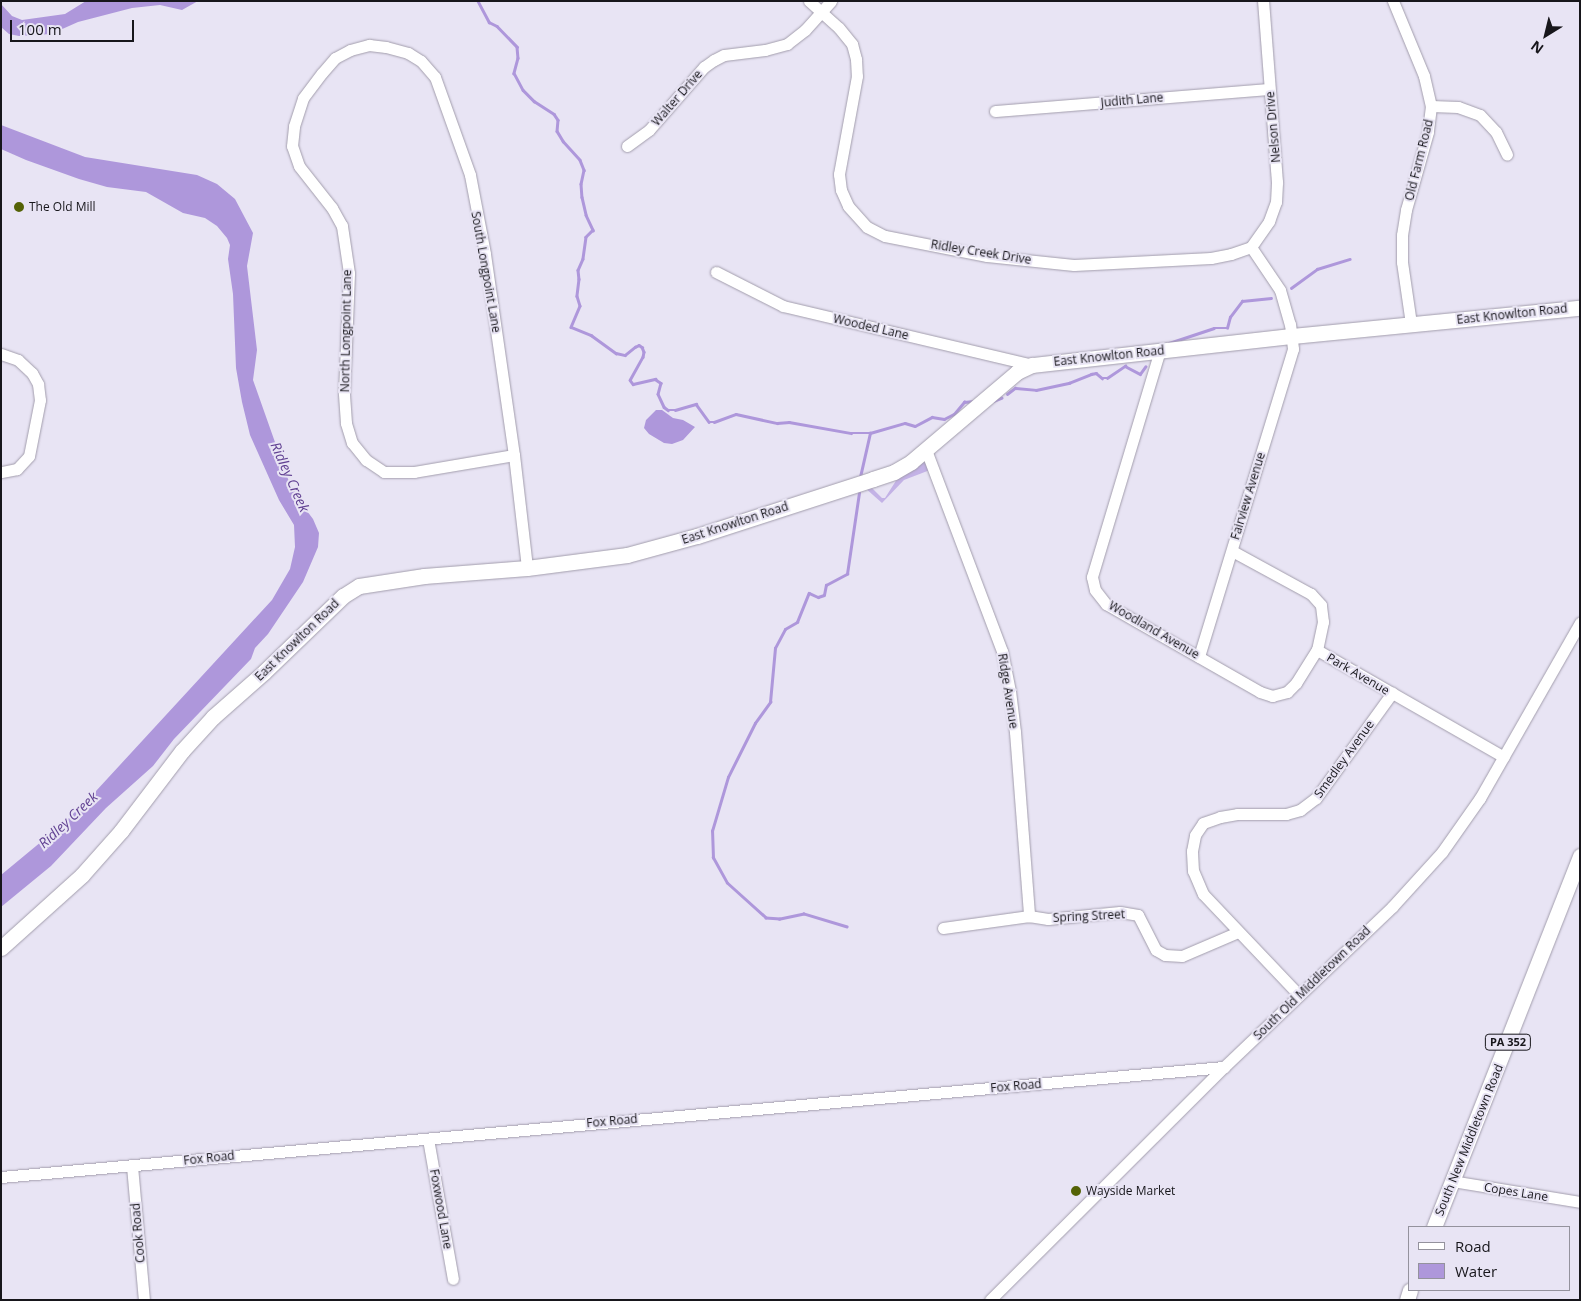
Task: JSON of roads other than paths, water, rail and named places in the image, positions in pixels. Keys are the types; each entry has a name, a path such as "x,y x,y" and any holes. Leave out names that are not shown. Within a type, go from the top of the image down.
{"main road":[{"name":"East Knowlton Road","path":"1,948 82,876 121,831 182,751 213,717 271,666 343,596 359,586 388,580 527,568 628,555 697,536 889,474 903,467 926,450 1017,372 1032,364 1580,308"},
{"name":"South New Middletown Road","path":"1434,1226 1580,856"}],"street":[{"name":"Ridley Creek Drive","path":"809,1 848,40 856,58 857,76 839,161 839,174 841,190 848,206 867,227 885,236 979,254 1074,265 1210,258 1231,254 1251,247"},
{"name":"Walter Drive","path":"627,146 649,130 701,70 714,60 724,56 765,50 787,44 805,30 831,1"},
{"name":"Nelson Drive","path":"1251,247 1269,221 1276,202 1277,182 1263,1"},
{"name":"Old Farm Road","path":"1393,1 1424,76 1431,106 1428,132 1406,210 1402,235 1402,262 1411,324"},
{"name":"South Longpoint Lane","path":"350,50 369,45 408,53 421,60 435,77 470,175 485,254 514,455 527,568"},
{"name":"North Longpoint Lane","path":"350,50 336,58 326,68 303,98 294,126 292,146 299,166 332,208 342,226 349,273 344,392 346,423 352,443 366,460 384,472 414,472 514,455"},
{"name":"Judith Lane","path":"995,112 1269,89"},
{"path":"1431,106 1458,107 1480,115 1496,132 1507,155"},
{"path":"1251,247 1280,290 1286,306 1292,336"},
{"name":"Wooded Lane","path":"716,272 783,306 1032,364"},
{"name":"Fairview Avenue","path":"1199,656 1293,349 1292,336"},
{"name":"Woodland Avenue","path":"1160,350 1092,577 1095,590 1106,604 1260,692 1272,696 1287,692 1296,683 1317,650"},
{"path":"1,354 18,360 32,372 38,384 40,400 29,456 17,469 1,472"},
{"name":"Ridge Avenue","path":"926,450 1002,651 1010,691 1015,732 1029,916"},
{"name":"Park Avenue","path":"1232,551 1311,594 1321,604 1323,622 1317,650 1504,757"},
{"name":"South Old Middletown Road","path":"990,1300 1224,1067 1392,906 1442,852 1461,827 1504,757 1580,623"},
{"name":"Smedley Avenue","path":"1299,995 1203,894 1193,871 1192,851 1196,835 1203,823 1238,814 1286,814 1300,810 1316,798 1392,693"},
{"name":"Spring Street","path":"943,928 1029,916 1048,919 1120,912 1138,915 1156,950 1165,955 1182,956 1238,932"},
{"name":"Fox Road","path":"1,1178 1224,1067"},
{"name":"Foxwood Lane","path":"428,1139 453,1279"},
{"name":"Cook Road","path":"132,1166 144,1300"},
{"name":"Copes Lane","path":"1452,1181 1580,1202"}],"water":[{"path":"86,1 198,1 182,10 160,5 132,8 78,22 51,34 19,36 9,34 1,27 1,4 12,16 22,20 65,14"},
{"name":"Ridley Creek","path":"1,125 85,157 197,175 217,184 235,199 253,233 247,266 257,350 253,380 288,479 301,503 313,519 319,533 318,547 303,582 268,634 255,648 251,659 174,739 153,766 106,808 51,866 1,907 1,875 65,822 96,791 272,600 290,569 295,547 294,525 279,500 250,435 242,402 236,368 233,294 228,259 230,245 227,238 217,226 205,218 183,213 146,192 107,187 79,179 1,149"},
{"path":"656,410 662,410 673,418 683,420 695,427 683,440 672,444 664,443 649,434 644,428 646,420"}],"waterway":[{"path":"478,1 489,22 497,26 517,47 518,58 514,73 523,90 534,101 554,114 558,120 557,131 563,141 580,160 584,170 581,184 582,197 586,215 593,230 586,237 583,259 578,270 577,296 580,306 571,327 591,335 616,353 625,355 639,345 642,347 643,357 630,380 633,384 655,379 661,383 658,394 664,407 668,410 675,410 696,404 709,422 736,414 777,423 789,422 851,433 870,433 905,423 915,426 932,417 944,419 954,414 964,402 974,401"},
{"path":"1291,288 1317,269 1350,259"},
{"path":"1169,343 1214,328 1227,328 1230,317 1242,301 1271,298"},
{"path":"1007,394 1015,388 1036,390 1069,383 1096,373 1102,378 1107,378 1125,366 1140,374 1145,367"},
{"path":"993,401 1001,398"},
{"path":"860,477 870,433"},
{"path":"847,927 804,914 780,919 766,918 727,883 713,858 712,831 728,777 755,723 770,702 775,648 785,629 797,622 809,593 818,597 824,595 826,585 847,574 859,493"}],"place":[{"name":"The Old Mill","path":"19,207"},
{"name":"Wayside Market","path":"1076,1191"}]}
